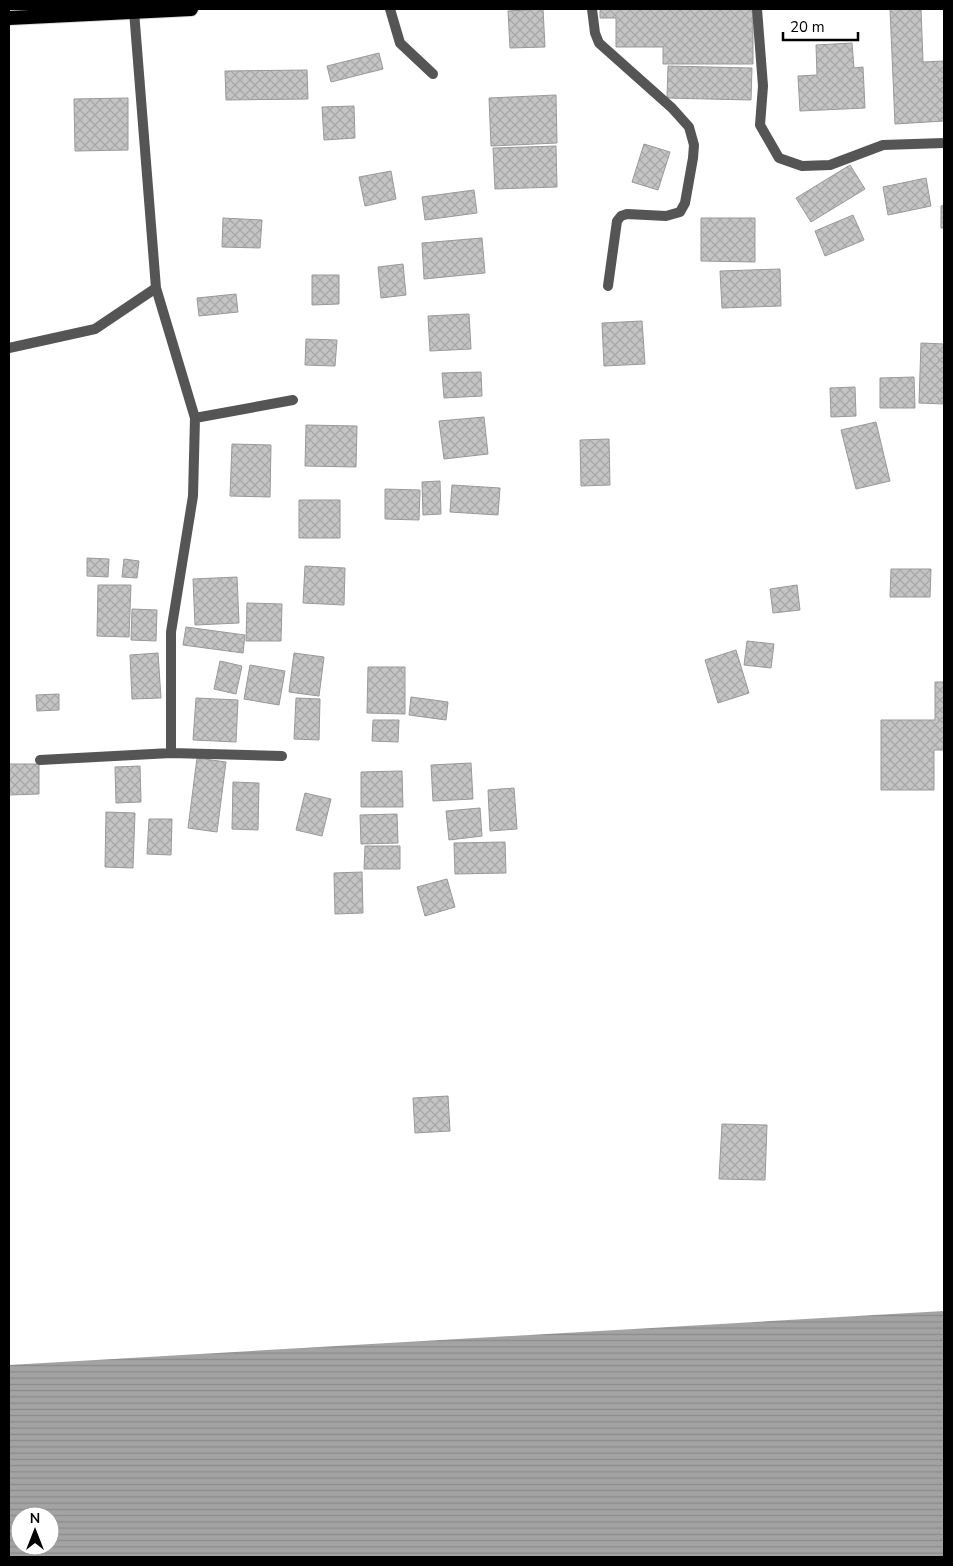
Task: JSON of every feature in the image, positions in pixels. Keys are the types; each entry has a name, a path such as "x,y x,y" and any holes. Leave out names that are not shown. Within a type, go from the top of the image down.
{"highway":[{"path":"9,18 191,9"}],"street":[{"path":"390,9 400,43 432,74"},
{"path":"592,9 595,33 599,43 672,108 689,127 694,145 685,203 680,212 666,216 627,214 621,216 617,221 608,286"},
{"path":"757,9 763,86 760,125 779,158 802,166 830,165 883,145 944,143"},
{"path":"134,11 156,288 195,418 193,496 171,632 171,753"},
{"path":"9,348 95,329 156,288"},
{"path":"195,418 293,400"},
{"path":"40,760 171,753 282,756"}],"shaded area":[{"path":"944,1311 944,1557 9,1557 9,1365"}],"building":[{"path":"543,9 545,47 510,48 508,11"},
{"path":"600,9 753,9 753,64 663,64 663,47 616,47 616,18 600,18"},
{"path":"890,9 921,9 923,62 944,61 944,121 895,124"},
{"path":"852,43 854,68 863,67 865,108 800,111 798,76 817,75 816,45"},
{"path":"379,53 383,69 331,82 327,66"},
{"path":"668,66 752,68 751,100 667,98"},
{"path":"307,70 308,99 226,100 225,71"},
{"path":"556,95 557,143 491,146 489,98"},
{"path":"128,98 128,150 75,151 74,99"},
{"path":"354,106 355,138 324,140 322,107"},
{"path":"644,144 670,152 658,190 632,182"},
{"path":"556,146 557,187 495,189 493,148"},
{"path":"850,165 865,189 811,222 796,198"},
{"path":"391,171 396,199 365,206 359,177"},
{"path":"926,178 931,206 888,215 883,187"},
{"path":"474,190 477,213 425,220 422,197"},
{"path":"944,205 944,228 941,228 941,206"},
{"path":"853,215 864,240 825,256 815,231"},
{"path":"223,218 262,220 260,248 222,247"},
{"path":"701,218 755,218 755,262 701,261"},
{"path":"482,238 485,273 424,279 422,243"},
{"path":"403,264 406,295 381,298 378,267"},
{"path":"780,269 781,306 722,308 720,271"},
{"path":"312,275 339,275 339,304 312,305"},
{"path":"236,294 238,312 199,316 197,298"},
{"path":"469,314 471,349 430,351 428,316"},
{"path":"642,321 645,364 604,366 602,323"},
{"path":"306,339 337,340 335,366 305,365"},
{"path":"921,343 944,344 944,404 919,403"},
{"path":"481,372 482,396 444,398 442,373"},
{"path":"914,377 915,408 880,408 880,378"},
{"path":"855,387 856,416 831,417 830,388"},
{"path":"484,417 488,454 444,459 439,421"},
{"path":"876,422 890,481 856,489 841,430"},
{"path":"306,425 357,426 356,467 305,466"},
{"path":"609,439 610,485 581,486 580,440"},
{"path":"232,444 271,445 270,497 230,496"},
{"path":"440,481 441,514 423,515 422,482"},
{"path":"452,485 500,488 498,515 450,512"},
{"path":"385,489 420,490 419,520 385,519"},
{"path":"299,500 340,500 340,538 299,538"},
{"path":"87,558 109,559 108,577 87,576"},
{"path":"124,559 139,561 137,578 122,577"},
{"path":"305,566 345,568 344,605 303,603"},
{"path":"891,569 931,569 930,597 890,597"},
{"path":"237,577 239,623 195,625 193,579"},
{"path":"98,585 131,585 129,637 97,636"},
{"path":"797,585 800,610 773,613 770,589"},
{"path":"247,603 282,604 281,641 246,641"},
{"path":"132,609 157,610 156,641 131,640"},
{"path":"186,627 245,635 243,653 183,645"},
{"path":"747,641 774,644 771,668 744,665"},
{"path":"736,650 749,693 718,703 705,660"},
{"path":"158,653 161,698 132,699 130,655"},
{"path":"294,653 324,657 319,696 289,692"},
{"path":"220,661 242,666 236,694 214,689"},
{"path":"250,665 285,671 279,705 244,699"},
{"path":"368,667 405,667 405,714 367,713"},
{"path":"935,682 944,682 944,750 934,750 934,790 881,790 881,720 935,720"},
{"path":"59,694 59,710 37,711 36,695"},
{"path":"411,697 448,702 446,720 409,715"},
{"path":"196,698 238,700 236,742 193,740"},
{"path":"296,698 320,699 319,740 294,739"},
{"path":"373,720 399,720 398,742 372,741"},
{"path":"197,758 226,762 217,832 188,828"},
{"path":"471,763 473,799 433,801 431,765"},
{"path":"9,764 39,764 39,794 9,795"},
{"path":"140,766 141,802 116,803 115,767"},
{"path":"402,771 403,807 361,807 361,772"},
{"path":"233,782 259,783 258,830 232,829"},
{"path":"514,788 517,829 490,831 488,790"},
{"path":"305,793 331,799 322,836 296,830"},
{"path":"480,808 482,836 449,840 446,811"},
{"path":"106,812 135,813 133,868 105,867"},
{"path":"397,814 398,843 361,844 360,815"},
{"path":"149,819 172,819 171,855 147,854"},
{"path":"505,842 506,873 455,874 454,843"},
{"path":"365,846 400,846 400,869 364,869"},
{"path":"362,872 363,913 335,914 334,873"},
{"path":"447,879 455,907 425,916 417,887"},
{"path":"448,1096 450,1131 415,1133 413,1098"},
{"path":"722,1124 767,1125 765,1180 719,1179"}]}
